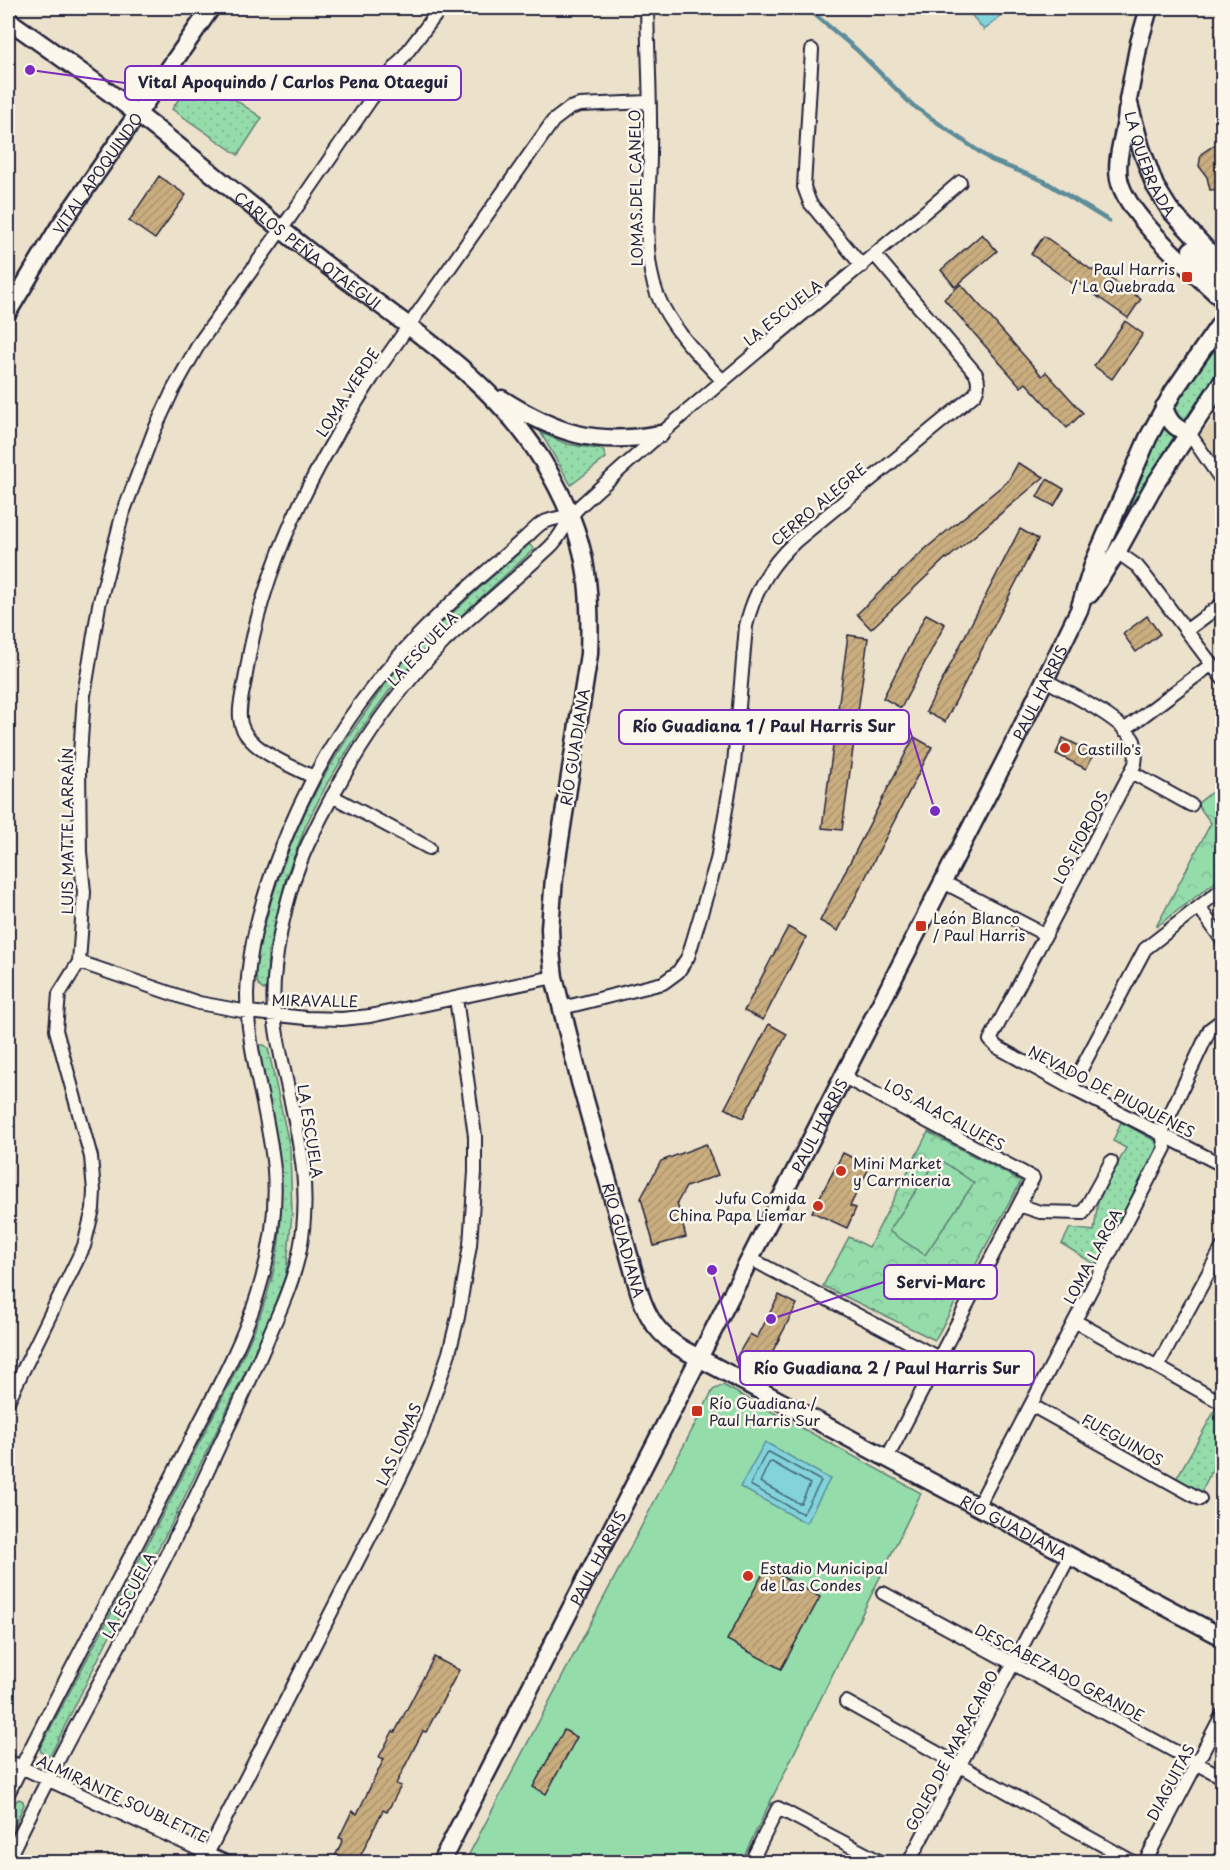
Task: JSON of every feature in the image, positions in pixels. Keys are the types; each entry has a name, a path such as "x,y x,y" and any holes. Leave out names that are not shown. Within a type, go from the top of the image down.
{"street":[{"name":"VITAL APOQUINDO","path":"8,312 59,227 211,8"},
{"name":"LUIS MATTE LARRAÍN","path":"8,1401 84,1246 93,1209 94,1183 91,1157 56,1030 59,994 79,962 84,892 79,811 80,740 90,649 109,560 137,473 173,390 201,342 371,99 441,8"},
{"name":"LOMAS DEL CANELO","path":"647,8 649,246 652,277 670,318 723,381"},
{"name":"LA QUEBRADA","path":"1149,8 1139,43 1128,100 1144,158 1155,186 1180,223 1222,266"},
{"name":"CARLOS PEÑA OTAEGUI","path":"8,20 138,115 477,382 506,411 541,459 571,515"},
{"path":"812,51 804,187 810,203 862,266"},
{"path":"1128,100 1127,124 1118,163 1119,178 1131,207 1140,219 1222,299"},
{"name":"LOMA VERDE","path":"313,777 265,752 249,739 241,724 248,660 265,589 304,495 347,416 553,122 570,108 580,105 648,102"},
{"path":"1127,124 1133,159 1149,195 1170,227 1206,265 1222,288"},
{"name":"LA ESCUELA","path":"8,1860 46,1779 176,1537 242,1399 293,1275 304,1221 304,1166 274,1015 274,994 286,907 305,851 332,796 361,746 406,685 446,641 557,541 571,515 660,434 960,182"},
{"name":"CERRO ALEGRE","path":"562,1008 663,983 672,978 684,965 717,860 734,764 746,626 763,579 772,564 797,540 977,390 976,374 875,255"},
{"name":"PAUL HARRIS","path":"441,1863 1046,680 1079,610 1094,562 1153,428 1164,407 1222,321"},
{"path":"477,382 541,423 564,431 612,440 660,434"},
{"name":"PAUL HARRIS","path":"1079,610 1117,552 1152,489 1222,382"},
{"path":"1164,407 1166,415 1175,427 1189,433 1222,481"},
{"path":"1153,428 1167,430 1177,440 1179,448"},
{"name":"LA ESCUELA","path":"8,1794 212,1398 257,1299 272,1232 274,1168 248,1012 248,983 262,903 284,841 313,777 366,693 426,625 542,523 571,515"},
{"name":"RÍO GUADIANA","path":"571,515 586,565 590,618 589,654 552,902 550,928 554,977 583,1093 643,1306 650,1321 661,1334 678,1346 1222,1637"},
{"path":"1117,552 1137,566 1222,678"},
{"path":"1186,630 1222,604"},
{"path":"1124,730 1212,664"},
{"name":"LOS FIORDOS","path":"990,1040 1135,765 1136,749 1124,730 1105,715 1046,680"},
{"path":"1131,772 1191,805"},
{"path":"332,796 429,848"},
{"path":"943,882 1046,935"},
{"path":"1071,1088 1145,949 1222,889"},
{"path":"1198,907 1222,939"},
{"name":"MIRAVALLE","path":"79,962 199,1003 274,1015 330,1018 370,1016 554,977"},
{"name":"LAS LOMAS","path":"206,1858 401,1476 421,1434 449,1353 467,1263 475,1172 475,1136 456,998"},
{"name":"LOMA LARGA","path":"978,1506 1165,1148 1162,1134 1210,1029 1222,1020"},
{"name":"NEVADO DE PIUQUENES","path":"990,1040 996,1047 1071,1088 1222,1166"},
{"name":"LOS ALACALUFES","path":"843,1077 1034,1178 1019,1205"},
{"path":"887,1458 1019,1205 1040,1212 1083,1213 1111,1162"},
{"path":"1157,1367 1222,1248"},
{"path":"751,1258 939,1358"},
{"path":"1075,1321 1222,1403"},
{"name":"FUEGUINOS","path":"1031,1405 1200,1499"},
{"name":"GOLFO DE MARACAIBO","path":"909,1863 1070,1555"},
{"name":"DESCABEZADO GRANDE","path":"883,1593 1222,1777"},
{"path":"846,1702 1133,1863"},
{"name":"DIAGUITAS","path":"1145,1863 1222,1715"},
{"name":"ALMIRANTE SOUBLETTE","path":"8,1761 206,1858 226,1863"},
{"path":"751,1863 778,1808 881,1863"}],"shaded area":[{"path":"1222,409 1222,482 1194,443"}],"green space":[{"path":"196,73 262,118 238,155 172,109"},
{"path":"1222,340 1222,365 1114,532 1164,418"},
{"path":"541,433 567,444 603,450 606,458 571,485"},
{"path":"529,544 534,549 428,646 389,691 358,734 328,782 306,825 286,877 268,953 267,986 264,990 259,986 257,980 256,963 271,900 304,815 332,762 406,659 455,610"},
{"path":"1222,784 1222,877 1156,927 1211,823 1197,804"},
{"path":"260,1045 268,1048 290,1149 292,1214 286,1274 263,1335 169,1529 109,1637 51,1754 47,1756 41,1752 40,1748 235,1372 269,1289 280,1232 281,1185 276,1139"},
{"path":"1121,1122 1161,1144 1097,1266 1062,1244 1070,1228 1094,1231 1098,1201 1126,1148 1113,1141"},
{"path":"928,1132 1021,1181 935,1340 823,1286 849,1237 869,1247"},
{"path":"938,1158 974,1183 925,1255 889,1231"},
{"name":"Estadio Municipal de Las Condes","path":"723,1385 921,1493 741,1862 465,1862 713,1390"},
{"path":"1218,1405 1222,1407 1222,1451 1200,1494 1176,1479"},
{"path":"19,1799 24,1805 8,1839 9,1811 14,1802"}],"water":[{"path":"974,8 1010,8 984,30 969,12"},
{"path":"765,1442 830,1479 806,1523 740,1487"}],"building":[{"path":"1222,140 1222,189 1210,190 1207,177 1199,166 1201,154"},
{"path":"159,176 186,195 155,239 129,221"},
{"path":"982,234 997,251 955,287 941,270"},
{"path":"1044,236 1093,271 1095,268 1141,299 1128,318 1078,283 1076,286 1031,254"},
{"path":"961,284 1042,376 1046,372 1083,413 1067,428 1026,383 1021,387 944,299"},
{"path":"1125,321 1143,334 1112,379 1094,366"},
{"path":"1018,463 1044,477 946,558 871,629 857,614 925,549 1008,481"},
{"path":"1047,479 1064,489 1054,506 1037,497"},
{"path":"1020,529 1038,539 945,722 926,712"},
{"path":"926,614 945,624 901,708 883,698"},
{"path":"1147,616 1160,634 1136,652 1123,634"},
{"path":"848,635 868,638 842,830 822,828"},
{"path":"914,737 932,747 838,931 820,921"},
{"path":"1063,738 1094,753 1086,769 1056,754"},
{"path":"788,927 806,937 763,1020 744,1011"},
{"path":"769,1024 787,1034 743,1118 725,1108"},
{"path":"706,1144 718,1175 686,1187 677,1203 686,1237 654,1246 641,1198 661,1161"},
{"path":"843,1153 870,1166 850,1206 856,1208 847,1228 812,1212"},
{"path":"779,1295 797,1304 761,1374 735,1360 750,1334 757,1338"},
{"path":"766,1568 820,1597 781,1669 727,1640"},
{"path":"434,1657 459,1670 426,1732 423,1731 396,1784 401,1786 387,1812 383,1810 357,1863 332,1863 343,1839 339,1838 352,1811 357,1814 384,1759 379,1757 393,1731 395,1732"},
{"path":"564,1730 577,1737 546,1794 533,1787"}],"waterway":[{"path":"807,8 857,50 911,104 991,160 1044,181 1109,221"}],"place":[{"name":"Vital Apoquindo / Carlos Pena Otaegui","path":"30,70"},
{"name":"Paul Harris / La Quebrada","path":"1187,277"},
{"name":"Castillo's","path":"1065,748"},
{"name":"Río Guadiana 1 / Paul Harris Sur","path":"935,811"},
{"name":"León Blanco / Paul Harris","path":"921,926"},
{"name":"Mini Market y Carrniceria","path":"841,1171"},
{"name":"Jufu Comida China Papa Liemar","path":"818,1206"},
{"name":"Río Guadiana 2 / Paul Harris Sur","path":"712,1270"},
{"name":"Servi-Marc","path":"771,1319"},
{"name":"Río Guadiana / Paul Harris Sur","path":"697,1411"},
{"name":"Estadio Municipal de Las Condes","path":"748,1576"}]}
